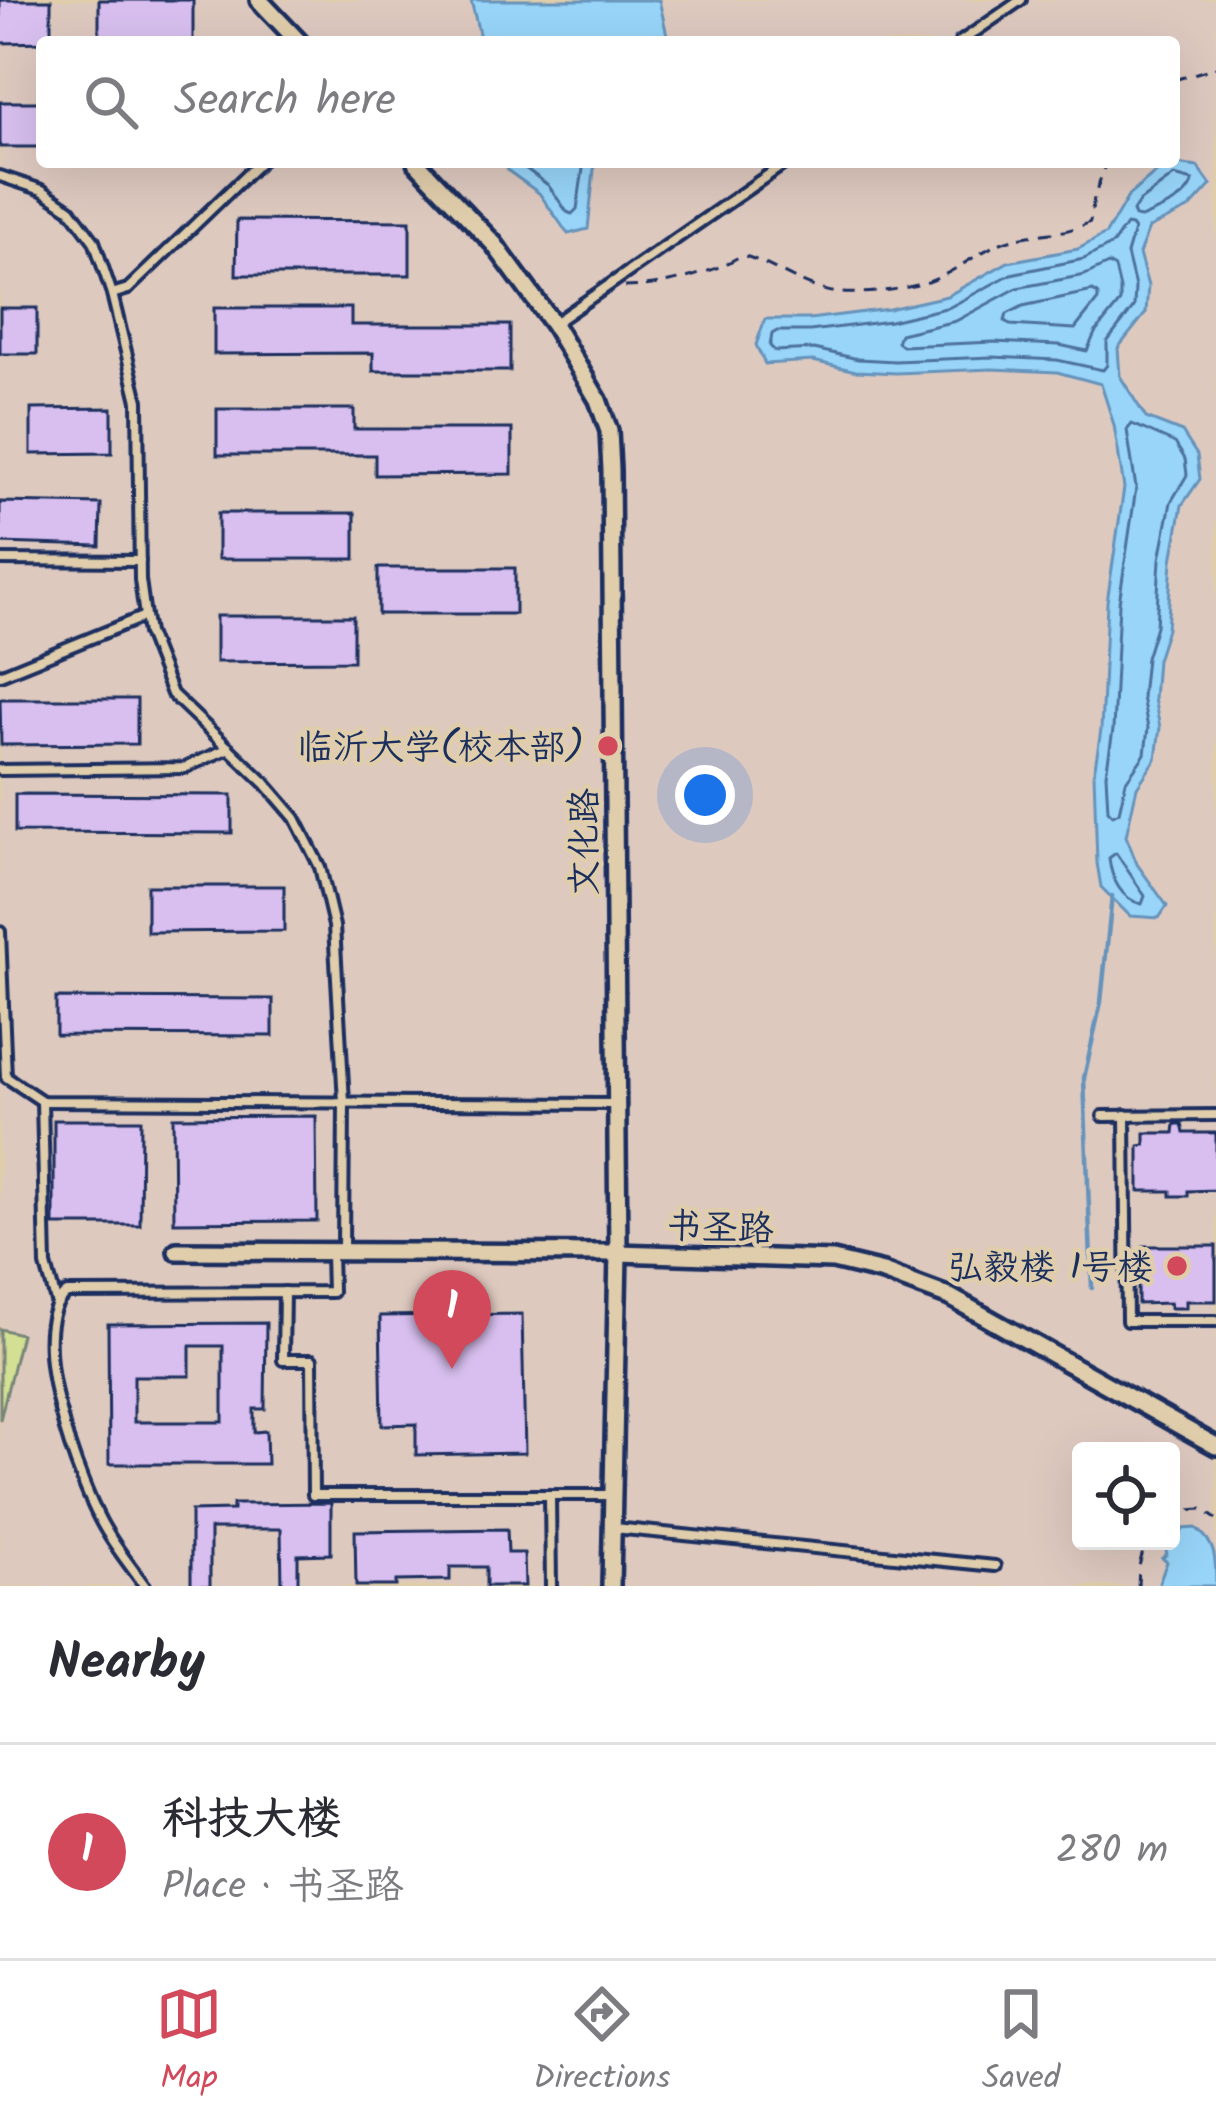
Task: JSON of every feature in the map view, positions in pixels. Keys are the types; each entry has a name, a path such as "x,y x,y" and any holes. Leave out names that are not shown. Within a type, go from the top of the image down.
{"street":[{"path":"259,0 293,36"},
{"name":"文化路","path":"422,168 494,244 553,324 598,400 608,431 618,1253 611,1586"},
{"name":"书圣路","path":"177,1251 618,1253 833,1260 883,1272 950,1297 1216,1446"}],"lane":[{"path":"969,36 1021,0"},
{"path":"112,294 128,289 254,168"},
{"path":"553,324 778,168"},
{"path":"0,176 42,190 70,209 94,241 138,401 140,561 148,633 172,694 295,818 320,867 334,926 344,1102 332,1292 67,1293 56,1301"},
{"path":"0,560 140,561"},
{"path":"0,675 145,616"},
{"path":"0,770 184,768 229,748"},
{"path":"0,932 6,1077 41,1101 615,1104"},
{"path":"41,1101 46,1265 56,1301 51,1316 52,1383 74,1459 105,1529 145,1586"},
{"path":"1103,1116 1216,1114"},
{"path":"1125,1115 1127,1321 1216,1321"},
{"path":"284,1292 283,1360 311,1360 314,1495 611,1495"},
{"path":"550,1495 551,1586"},
{"path":"611,1527 994,1566"}],"path":[{"path":"1180,78 1216,67"},
{"path":"606,287 649,287 722,268 742,255 832,293 928,281 1002,242 1070,232 1090,222 1104,168"},
{"path":"1180,1514 1202,1509 1216,1519"},
{"path":"1138,1586 1143,1550"}],"shaded area":[{"name":"临沂大学(校本部)","path":"0,0 1216,0 1216,1586 0,1586 0,1420 20,1335 0,1329"}],"green space":[{"path":"0,1329 21,1334 0,1420"}],"water":[{"path":"471,0 659,0 667,35 667,36 480,36"},
{"path":"1180,165 1198,167 1211,185 1190,208 1149,228 1139,254 1148,286 1146,313 1118,348 1120,376 1146,418 1182,432 1197,455 1200,479 1182,505 1172,561 1167,629 1157,660 1154,699 1160,727 1156,759 1137,787 1126,836 1137,864 1167,906 1159,918 1130,916 1101,887 1097,863 1094,773 1101,730 1107,602 1124,488 1114,425 1101,384 1057,372 896,373 856,371 813,361 765,364 756,345 765,319 889,309 947,296 1008,262 1078,249 1106,234 1129,195 1161,168"},
{"path":"595,168 588,229 568,234 539,193 507,170"},
{"path":"1196,1528 1208,1540 1214,1552 1216,1586 1161,1586 1167,1562 1162,1558 1166,1550 1180,1550 1183,1529"}],"building":[{"path":"0,0 51,0 51,36 36,36 36,42 0,43"},
{"path":"99,0 193,0 193,36 99,36"},
{"path":"0,102 36,102 36,147 0,147"},
{"path":"237,220 410,221 410,275 236,275"},
{"path":"0,308 37,308 37,354 0,354"},
{"path":"214,308 351,308 351,325 510,325 510,371 373,371 373,353 214,354"},
{"path":"112,408 112,453 31,454 31,409"},
{"path":"217,409 354,409 354,429 512,429 512,474 375,475 375,455 217,455"},
{"path":"0,502 101,504 100,546 0,543"},
{"path":"218,513 355,513 355,559 218,559"},
{"path":"378,568 515,568 515,614 378,614"},
{"path":"216,616 353,616 353,661 216,662"},
{"path":"0,699 137,699 137,744 1,745"},
{"path":"15,794 232,795 232,833 15,832"},
{"path":"147,886 284,886 284,931 147,932"},
{"path":"56,998 273,999 273,1036 56,1035"},
{"path":"316,1116 317,1221 174,1222 173,1117"},
{"path":"54,1120 141,1120 140,1225 54,1225"},
{"path":"1175,1124 1182,1124 1184,1133 1216,1133 1216,1190 1188,1191 1188,1196 1139,1191 1139,1146 1145,1145 1145,1133 1174,1133"},
{"name":"弘毅楼 1号楼","path":"1143,1246 1216,1246 1216,1301 1186,1301 1186,1308 1170,1308 1170,1303 1138,1304 1138,1258 1143,1258"},
{"path":"522,1314 525,1453 416,1455 416,1424 382,1425 380,1316"},
{"path":"266,1323 265,1409 254,1409 254,1432 266,1431 267,1464 109,1464 108,1324","holes":["190,1346 223,1346 223,1422 134,1422 134,1376 190,1376"]},
{"path":"331,1503 331,1554 298,1555 298,1586 282,1586 281,1529 210,1529 210,1586 191,1586 191,1511 233,1510 233,1504"},
{"path":"507,1529 508,1553 524,1553 525,1586 486,1586 486,1567 450,1567 450,1580 356,1586 355,1531"}],"waterway":[{"path":"1092,1288 1084,1078 1101,1002 1112,896"}],"place":[{"name":"临沂大学(校本部)","path":"608,746"},
{"name":"弘毅楼 1号楼","path":"1177,1266"},
{"name":"科技大楼","path":"452,1369"}]}
